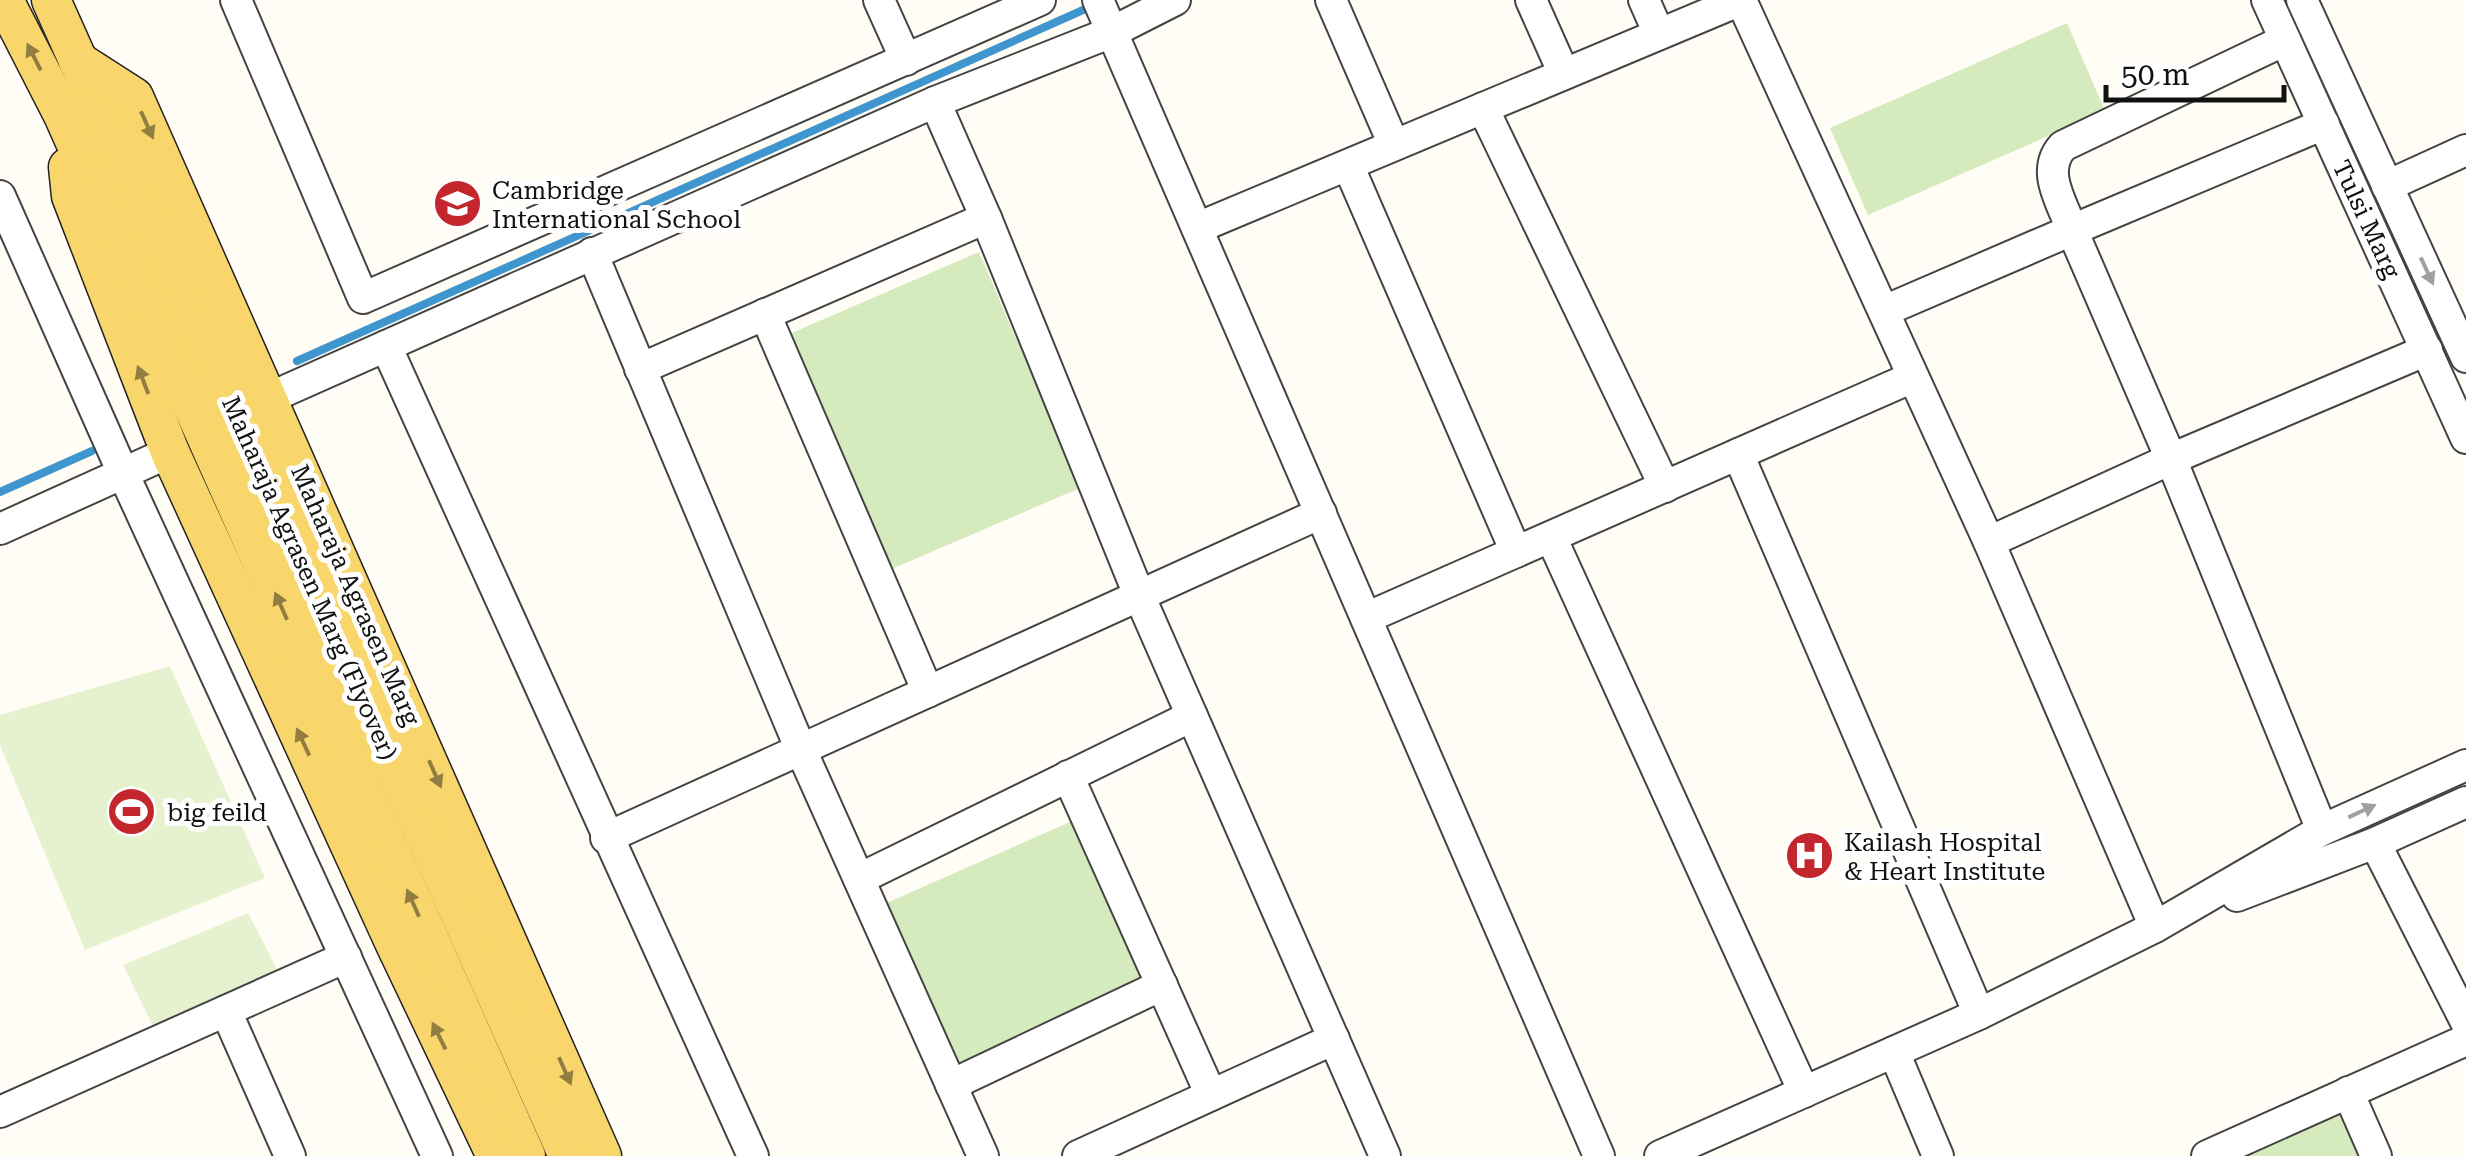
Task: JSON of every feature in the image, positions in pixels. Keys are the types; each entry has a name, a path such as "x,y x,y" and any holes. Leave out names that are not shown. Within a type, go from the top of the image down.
{"main road":[{"path":"4,0 63,115 72,196 170,452 496,1156"},
{"name":"Maharaja Agrasen Marg (Flyover)","path":"52,0 568,1156"},
{"name":"Maharaja Agrasen Marg","path":"78,61 134,97 602,1156"},
{"name":"Maharaja Agrasen Marg (Flyover)","path":"63,115 526,1156"}],"street":[{"path":"236,0 363,298 1040,0"},
{"path":"879,0 906,60"},
{"path":"270,398 935,102 1112,32 1176,0"},
{"path":"1330,0 1394,146"},
{"path":"1531,0 1564,74"},
{"path":"1644,0 1659,34"},
{"path":"1197,228 1741,0 1988,542 2155,927"},
{"name":"Tulsi Marg","path":"2267,0 2466,438"},
{"name":"Tulsi Marg","path":"2302,0 2466,357"},
{"path":"1099,2 1600,1156"},
{"path":"2285,40 2063,146 2054,156 2050,171 2322,830"},
{"path":"935,102 1139,596 1385,1156"},
{"path":"1483,108 1665,487"},
{"path":"1884,311 2324,124"},
{"path":"2387,186 2466,150"},
{"path":"1348,165 1516,552"},
{"path":"0,196 437,1156"},
{"path":"640,368 986,218"},
{"path":"592,253 801,750 983,1156"},
{"path":"765,314 928,692"},
{"path":"386,346 753,1156"},
{"path":"1988,542 2427,350"},
{"path":"1366,618 1913,377"},
{"path":"0,529 170,452"},
{"path":"1738,454 1979,1014"},
{"path":"606,838 1321,513"},
{"path":"1551,536 1804,1092"},
{"path":"858,879 1192,716"},
{"path":"1660,1156 1979,1014 2155,927 2322,830 2466,764"},
{"path":"1068,776 1210,1095"},
{"path":"2155,927 2376,844 2466,802"},
{"path":"2376,844 2466,1022"},
{"path":"0,1112 346,958"},
{"path":"951,1086 1162,985"},
{"path":"226,1011 290,1156"},
{"path":"1078,1156 1334,1039"},
{"path":"2206,1156 2466,1040"},
{"path":"1894,1052 1938,1156"},
{"path":"2348,1092 2376,1156"}],"green space":[{"path":"2067,23 2105,111 1868,215 1830,128"},
{"path":"979,252 1080,488 887,571 787,335"},
{"name":"big feild","path":"170,666 265,878 85,950 0,745 0,715"},
{"path":"1079,818 1153,990 956,1076 882,905"},
{"path":"248,913 279,973 154,1028 123,965"},
{"path":"2340,1113 2359,1156 2242,1156"}],"waterway":[{"path":"297,361 1092,6"},
{"path":"0,492 92,451"}],"place":[{"name":"Cambridge International School","path":"457,204"},
{"name":"big feild","path":"132,812"},
{"name":"Kailash Hospital & Heart Institute","path":"1809,856"}]}
